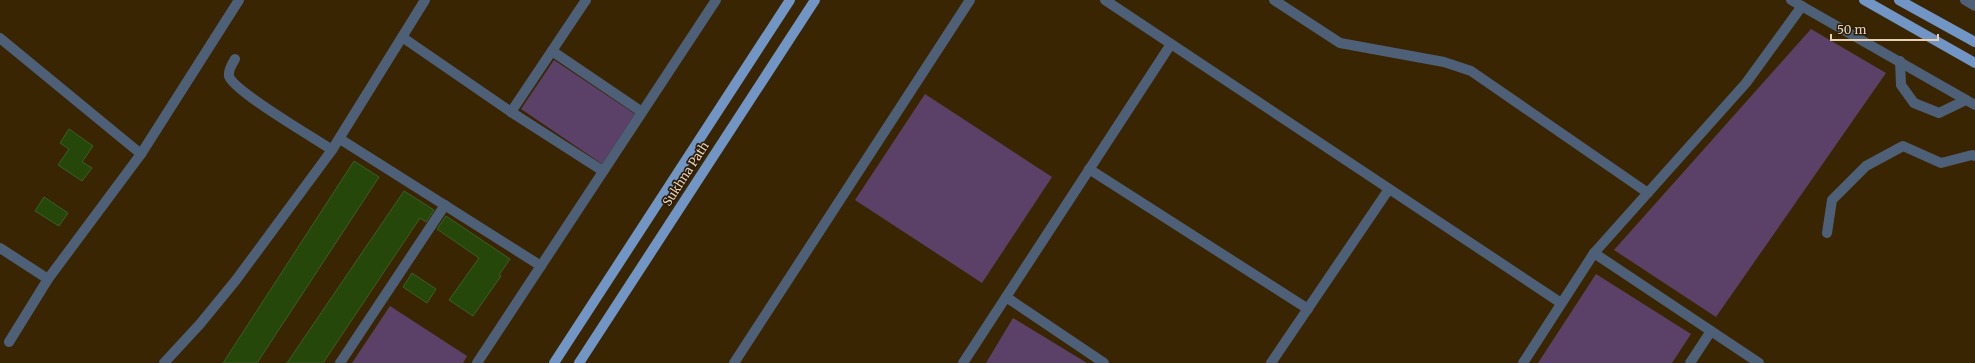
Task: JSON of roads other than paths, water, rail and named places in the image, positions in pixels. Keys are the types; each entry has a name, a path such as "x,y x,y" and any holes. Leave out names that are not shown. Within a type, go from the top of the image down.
{"main road":[{"name":"Sukhna Path","path":"554,363 790,0"},
{"name":"Sukhna Path","path":"579,363 815,0"},
{"path":"1864,0 1975,63"},
{"path":"1899,0 1975,42"}],"street":[{"path":"9,342 48,279 141,154 240,0"},
{"path":"164,363 200,324 236,280 340,139 425,0"},
{"path":"511,112 586,0"},
{"path":"477,363 716,0"},
{"path":"734,363 970,0"},
{"path":"1105,0 1562,303"},
{"path":"1274,0 1340,43 1444,62 1471,72 1648,193"},
{"path":"1791,0 1971,103"},
{"path":"1965,0 1975,6"},
{"path":"1523,363 1594,253 1746,83 1802,6"},
{"path":"402,37 511,112 603,171"},
{"path":"0,38 141,154"},
{"path":"963,363 1171,44"},
{"path":"552,51 642,112"},
{"path":"235,59 230,68 229,76 234,84 282,118 332,150"},
{"path":"1900,61 1901,85 1914,103 1939,113 1971,103"},
{"path":"340,139 541,266"},
{"path":"1827,233 1832,200 1866,166 1903,146 1941,163 1974,152"},
{"path":"1089,169 1308,309"},
{"path":"1271,363 1389,189"},
{"path":"340,363 445,205"},
{"path":"0,248 48,279"},
{"path":"1594,253 1759,363"},
{"path":"1006,297 1104,363"},
{"path":"1690,363 1711,331"}]}
